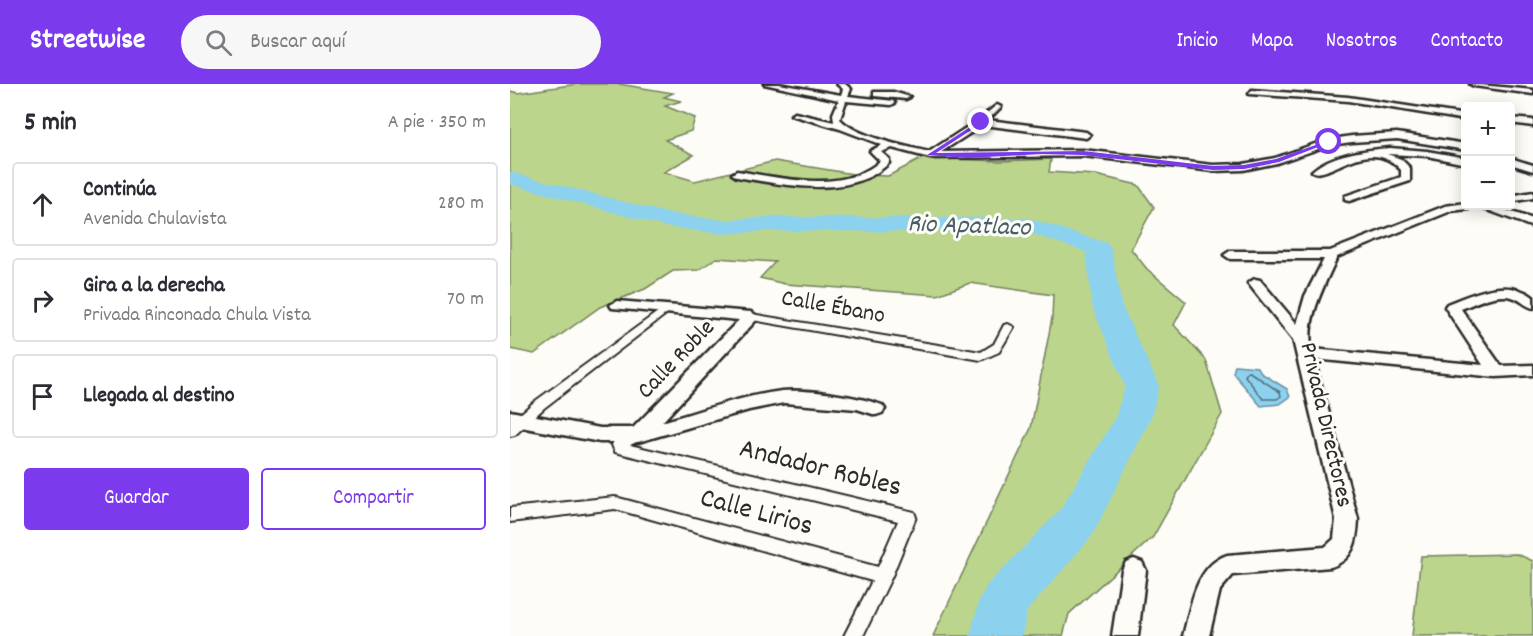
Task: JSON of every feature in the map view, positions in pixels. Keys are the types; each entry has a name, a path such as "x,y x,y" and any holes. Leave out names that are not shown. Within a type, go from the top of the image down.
{"street":[{"path":"768,84 891,104"},
{"path":"841,84 847,89 847,98"},
{"path":"1474,84 1533,92"},
{"path":"1252,92 1348,99 1461,117"},
{"path":"843,127 836,119 836,109 847,98 884,94 906,97 876,112"},
{"path":"930,155 981,122 997,107"},
{"path":"795,115 843,127 891,145 930,155 1083,153 1213,168"},
{"path":"1515,121 1533,123"},
{"path":"981,122 1086,135"},
{"path":"1165,170 1244,167 1308,151 1329,142 1397,136 1461,146"},
{"path":"737,174 795,184 843,182 878,170 886,161 875,151 891,145"},
{"path":"1317,171 1338,159 1398,149 1461,160"},
{"path":"1308,151 1338,159"},
{"path":"1349,198 1407,179 1406,170 1398,161 1375,153"},
{"path":"1515,163 1533,168"},
{"path":"1515,198 1533,195"},
{"path":"1230,255 1332,255 1449,208 1461,207"},
{"path":"1494,210 1533,224"},
{"name":"Privada Directores","path":"1196,636 1209,585 1227,565 1332,557 1345,543 1347,519 1302,346 1312,296 1332,255"},
{"path":"1255,283 1302,346 1496,372 1533,370"},
{"path":"1496,372 1452,307 1492,293 1506,292 1519,295 1533,304"},
{"name":"Calle Ébano","path":"617,305 752,317 981,356 990,355 997,350 1008,327"},
{"path":"514,424 666,309"},
{"name":"Calle Roble","path":"638,435 752,317"},
{"path":"514,424 600,435 638,435 749,404 784,397 858,403 876,409"},
{"name":"Andador Robles","path":"638,435 619,446 620,448 908,517 883,576 853,636"},
{"name":"Calle Lirios","path":"510,515 615,503 883,576"},
{"path":"1125,636 1134,570"}],"green space":[{"path":"577,84 619,84 673,93 664,97 681,101 665,106 695,118 691,131 665,140 694,155 664,172 695,181 775,161 859,175 888,176 923,158 1000,161 1051,159 1049,172 1096,175 1138,185 1154,207 1131,249 1147,269 1186,302 1174,325 1206,360 1222,414 1153,537 1069,614 1063,636 933,636 1031,428 1052,318 1053,295 970,283 937,295 785,284 760,278 775,262 716,258 699,270 673,271 645,289 600,307 534,354 510,349 510,91 518,93"},
{"path":"1517,554 1533,561 1533,636 1412,636 1421,556"}],"water":[{"path":"1235,365 1258,367 1261,373 1287,389 1290,397 1280,404 1261,406 1233,373"}],"waterway":[{"name":"Rio Apatlaco","path":"510,178 666,220 724,227 769,224 1028,225 1098,248 1107,306 1142,386 1133,418 1076,523 1004,601 996,636"}],"route":[{"path":"981,122 930,155 1083,153 1213,168 1244,167 1308,151 1329,142"}]}
